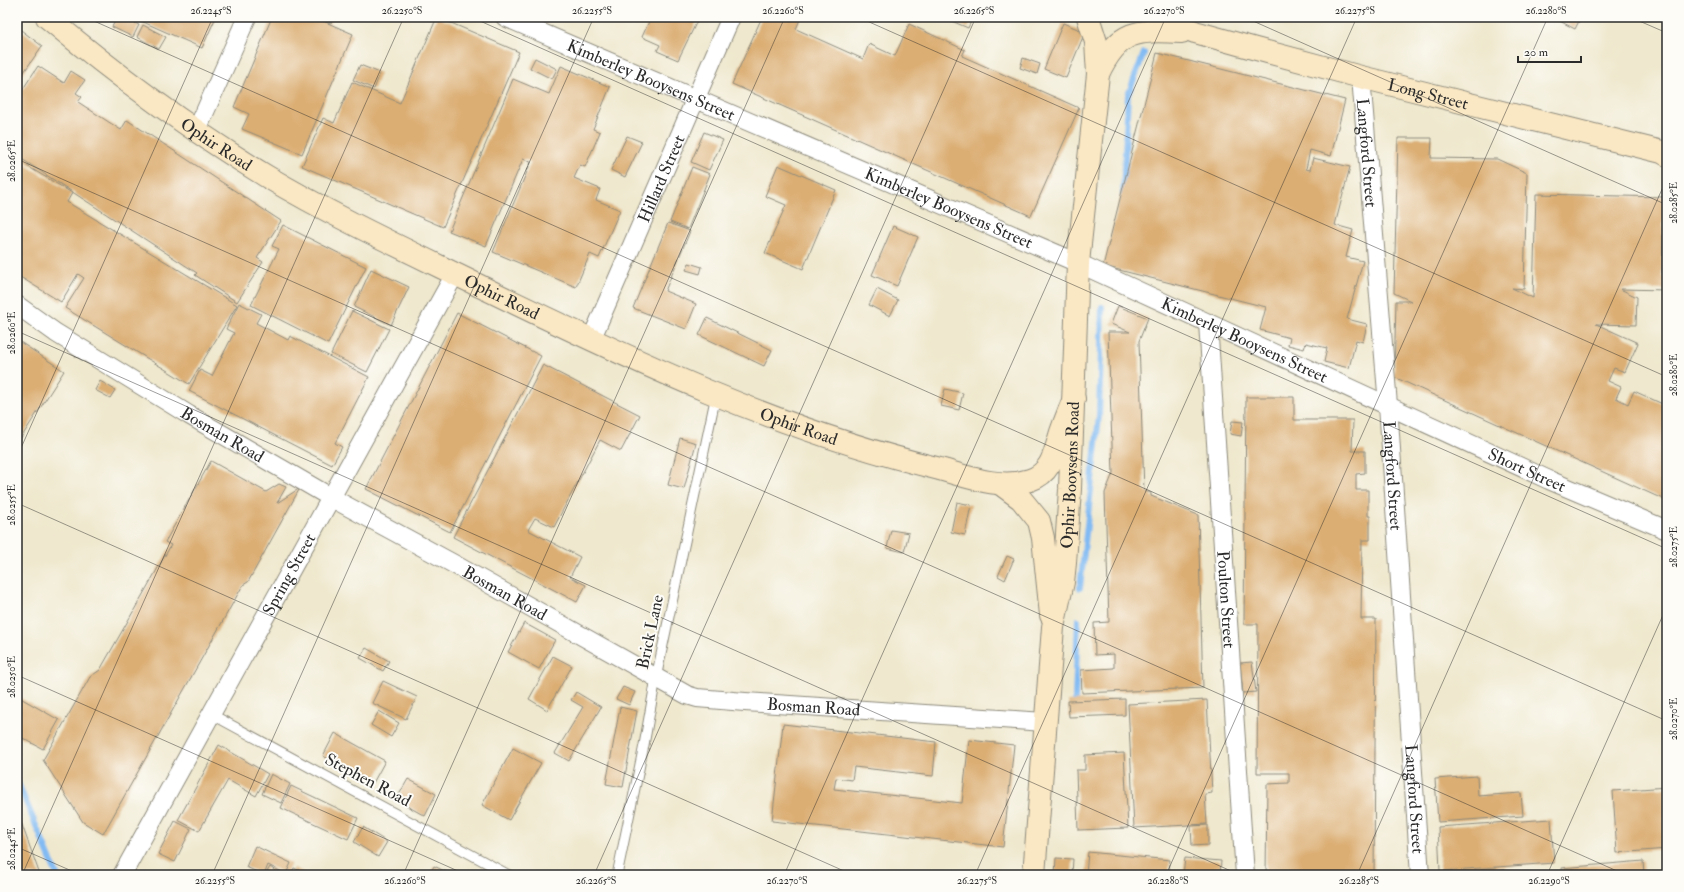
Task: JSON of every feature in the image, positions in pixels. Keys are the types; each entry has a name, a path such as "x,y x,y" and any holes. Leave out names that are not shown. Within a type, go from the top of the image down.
{"street":[{"name":"Ophir Road","path":"47,17 105,64 196,132 268,177 346,220 455,274 591,340 716,395 830,437 912,462 1002,485"},
{"path":"196,132 246,17"},
{"name":"Kimberley Booysens Street","path":"505,17 1078,263 1388,405"},
{"name":"Hillard Street","path":"591,340 731,17"},
{"path":"1088,17 1096,42 1098,74"},
{"path":"1158,17 1195,32"},
{"path":"1098,74 1112,48 1129,35 1156,31 1195,32"},
{"name":"Long Street","path":"1195,32 1361,77 1665,153"},
{"name":"Ophir Booysens Road","path":"1034,875 1053,628 1063,582 1065,563 1074,399 1078,263 1098,74"},
{"name":"Langford Street","path":"1361,77 1388,405 1420,875"},
{"name":"Spring Street","path":"122,875 455,274"},
{"name":"Bosman Road","path":"17,305 56,333 182,411 332,498 452,563 680,692 697,698 752,703 1045,722"},
{"name":"Poulton Street","path":"1208,323 1245,875"},
{"path":"1002,485 1030,480 1046,469 1054,455 1068,412 1074,399"},
{"name":"Short Street","path":"1388,405 1549,480 1667,530"},
{"path":"1002,485 1021,499 1039,521 1043,538 1046,583 1053,628"}],"lane":[{"name":"Brick Lane","path":"617,875 644,745 656,678 716,395"},
{"name":"Stephen Road","path":"211,714 509,875"}],"building":[{"path":"117,17 121,17 139,25 133,37 112,27"},
{"path":"132,17 216,17 202,48"},
{"path":"272,17 314,17 353,34 302,154 242,129 249,114 234,107"},
{"path":"317,17 334,17 331,23"},
{"path":"437,17 519,52 443,227 302,166 323,118 334,123 352,82 400,103"},
{"path":"651,17 699,17 678,60 657,51 660,45 642,37"},
{"path":"762,17 801,17 796,29 863,59 869,44 895,56 909,24 965,50 962,56 1079,108 1031,216 732,84"},
{"path":"948,17 973,17 968,28 947,19"},
{"path":"1552,17 1581,17 1575,29"},
{"path":"1063,23 1085,32 1066,78 1044,69"},
{"path":"143,25 166,37 159,49 137,37"},
{"path":"17,27 42,46 17,82"},
{"path":"1157,53 1345,100 1331,156 1310,150 1306,169 1310,170 1313,158 1350,167 1335,225 1353,230 1346,257 1363,261 1347,319 1367,324 1363,342 1356,340 1349,368 1324,362 1327,348 1306,343 1304,349 1288,345 1290,338 1260,330 1266,307 1103,266"},
{"path":"535,58 557,69 552,79 530,68"},
{"path":"1023,58 1040,64 1037,74 1020,68"},
{"path":"360,65 380,73 374,89 353,80"},
{"path":"38,66 64,83 71,71 85,80 76,93 82,97 78,102 121,130 127,120 281,221 257,258 263,262 237,302 195,275 197,273 17,156 17,98"},
{"path":"561,66 610,87 593,129 600,132 585,167 580,165 574,178 600,189 596,200 620,210 599,258 590,254 576,287 493,252 531,162 523,159 486,246 449,231 513,79 549,94"},
{"path":"704,132 723,140 709,170 691,162"},
{"path":"627,136 642,142 625,177 611,170"},
{"path":"1398,138 1432,138 1431,158 1497,159 1527,173 1524,289 1512,288 1533,298 1536,194 1664,197 1662,276 1667,278 1667,290 1620,289 1637,297 1636,325 1596,324 1638,343 1625,372 1614,368 1608,381 1621,387 1616,398 1628,404 1634,391 1667,406 1667,501 1394,377 1396,301 1411,301 1394,293"},
{"path":"17,160 72,193 67,202 237,305 189,384 65,308 84,278 78,274 61,302 17,275"},
{"path":"778,165 836,190 803,269 765,253 786,205 765,196"},
{"path":"692,167 710,174 688,229 670,222"},
{"path":"668,223 690,231 665,291 696,304 686,329 633,308"},
{"path":"283,225 366,267 328,344 251,305 279,249 272,246"},
{"path":"893,226 918,237 897,286 872,275"},
{"path":"689,263 702,267 700,274 686,270"},
{"path":"371,269 409,287 391,325 354,307"},
{"path":"877,289 898,300 890,316 869,305"},
{"path":"239,303 261,314 256,323 288,340 290,336 369,377 335,443 342,447 332,465 189,391 200,370 212,376 234,333 226,329"},
{"path":"1118,306 1148,318 1139,341 1144,491 1151,493 1151,496 1198,515 1203,688 1082,693 1081,670 1114,668 1114,654 1095,655 1094,623 1109,622 1105,493 1113,473 1108,332 1130,332 1111,324"},
{"path":"352,311 389,329 367,372 331,354"},
{"path":"457,313 541,356 450,532 366,489"},
{"path":"707,318 772,350 764,366 699,335"},
{"path":"17,340 64,371 17,444"},
{"path":"543,365 640,415 621,451 600,440 554,527 535,518 528,530 580,557 570,577 586,585 577,602 453,537"},
{"path":"100,381 115,390 110,398 95,390"},
{"path":"945,389 963,393 959,410 941,406"},
{"path":"1246,397 1294,397 1294,420 1353,420 1352,451 1365,451 1365,473 1356,474 1356,490 1368,490 1368,516 1370,516 1370,540 1362,540 1361,619 1376,619 1374,875 1266,875 1267,784 1289,783 1289,773 1257,773 1258,624 1244,624"},
{"path":"1232,421 1243,422 1241,436 1230,434"},
{"path":"680,438 696,443 684,489 668,485"},
{"path":"211,461 266,492 279,484 286,487 277,503 300,488 248,582 243,585 103,834 83,822 43,760 90,677 100,670 171,545 165,542"},
{"path":"957,502 971,505 965,535 951,532"},
{"path":"891,530 909,533 904,552 887,548"},
{"path":"1007,556 1014,559 1005,580 998,576"},
{"path":"524,623 555,640 539,669 508,652"},
{"path":"366,648 389,661 383,671 360,658"},
{"path":"553,656 572,666 547,710 529,699"},
{"path":"1252,662 1256,692 1243,693 1240,663"},
{"path":"383,681 417,697 406,719 372,703"},
{"path":"623,687 635,692 629,705 616,699"},
{"path":"576,692 601,707 569,761 555,753 583,707 571,700"},
{"path":"17,696 59,720 43,749 17,735"},
{"path":"1125,699 1125,715 1069,717 1068,701"},
{"path":"1207,700 1212,793 1205,794 1207,824 1134,828 1128,704"},
{"path":"620,707 637,711 623,787 606,784"},
{"path":"379,711 399,723 391,737 371,725"},
{"path":"783,724 936,742 933,776 854,767 852,780 836,778 834,789 962,803 969,740 1014,745 1003,847 772,821"},
{"path":"335,733 385,761 373,783 323,756"},
{"path":"219,745 268,774 256,796 228,780 199,831 178,820"},
{"path":"513,748 541,763 509,820 482,805"},
{"path":"1124,753 1128,828 1078,830 1076,770 1085,770 1085,755"},
{"path":"271,774 290,784 281,803 262,794"},
{"path":"1477,776 1478,796 1521,793 1523,816 1438,822 1435,779"},
{"path":"408,779 436,794 425,816 396,800"},
{"path":"291,786 358,818 348,839 281,808"},
{"path":"1667,787 1667,849 1617,853 1613,791"},
{"path":"17,811 40,875 17,875"},
{"path":"1551,819 1554,863 1440,871 1438,827"},
{"path":"175,821 191,829 175,862 158,854"},
{"path":"1208,825 1208,845 1192,846 1191,826"},
{"path":"363,827 387,842 378,857 354,842"},
{"path":"255,846 291,863 286,874 268,865 264,875 246,867"},
{"path":"1088,852 1170,860 1169,875 1086,875"},
{"path":"1056,858 1073,859 1072,875 1055,875"},
{"path":"1185,858 1221,861 1220,875 1183,875"},
{"path":"1643,861 1644,875 1562,875 1562,868"},
{"path":"434,866 453,875 429,875"},
{"path":"270,867 280,874 265,875"},
{"path":"294,868 309,875 290,875"},
{"path":"1505,870 1506,875 1447,875 1447,874"}],"waterway":[{"path":"1123,194 1128,95 1144,53"},
{"path":"1080,588 1099,417 1102,307"},
{"path":"1075,699 1078,620"},
{"path":"17,781 57,875"}]}
